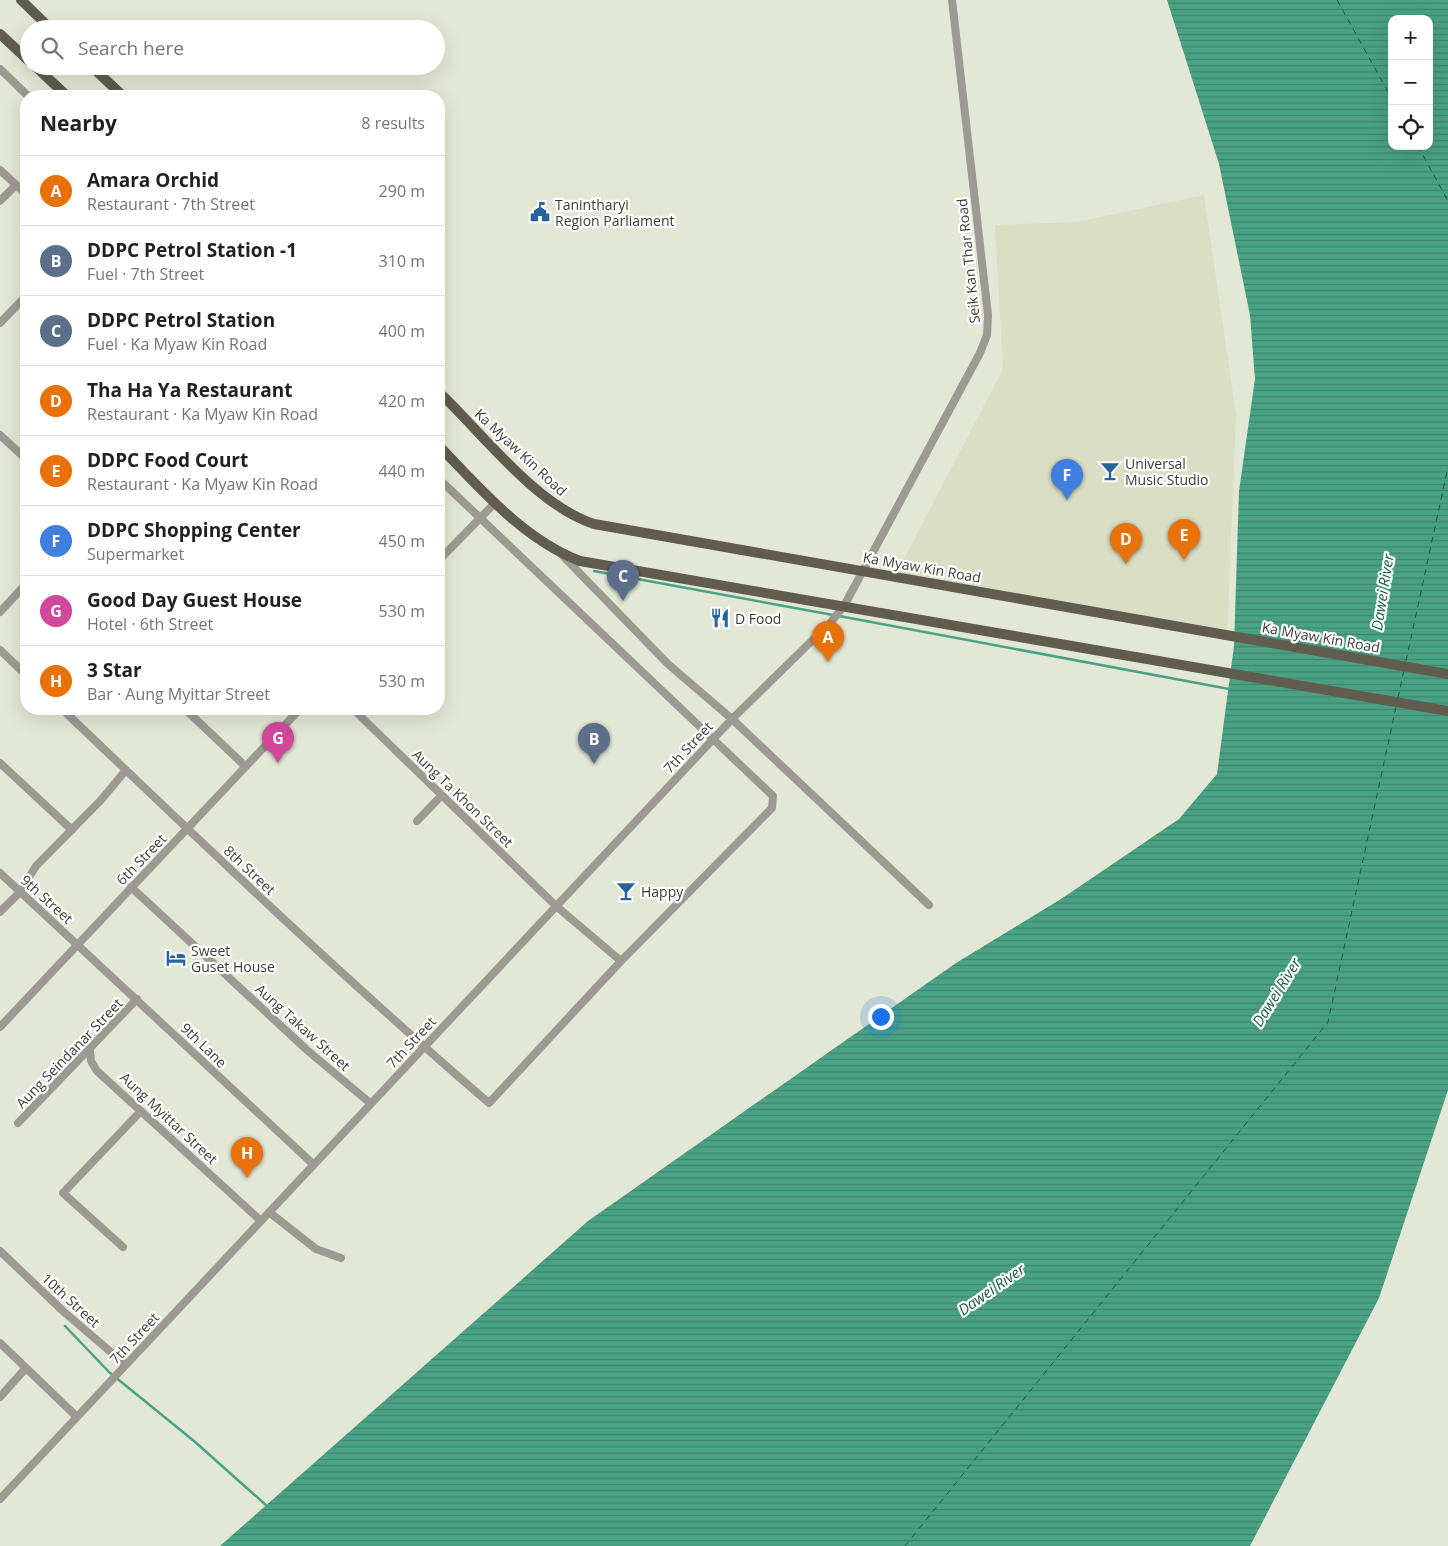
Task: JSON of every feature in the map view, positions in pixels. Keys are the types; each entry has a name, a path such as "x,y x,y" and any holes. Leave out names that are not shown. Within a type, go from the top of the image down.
{"main road":[{"path":"21,0 42,20"},
{"path":"0,34 20,52"},
{"path":"45,75 61,90"},
{"path":"102,75 118,90"},
{"name":"Ka Myaw Kin Road","path":"445,398 522,475 562,509 594,524 1448,674"},
{"path":"445,452 495,503 530,532 560,553 580,561 1448,711"}],"street":[{"name":"Seik Kan Thar Road","path":"844,606 980,353 987,335 988,314 952,0"},
{"path":"0,69 22,90"},
{"path":"0,170 20,189"},
{"path":"0,201 16,185"},
{"path":"0,323 20,302"},
{"path":"0,435 20,453"},
{"path":"445,485 773,796 772,808 621,961"},
{"path":"445,554 495,503"},
{"path":"560,553 668,664 732,719 929,905"},
{"path":"0,612 20,590"},
{"name":"7th Street","path":"0,1499 713,739 844,606"},
{"path":"0,650 20,669"},
{"name":"8th Street","path":"68,715 188,830 423,1047 489,1103 621,961"},
{"path":"192,715 244,766"},
{"name":"6th Street","path":"0,1027 188,830 244,766 294,715"},
{"name":"Aung Ta Khon Street","path":"359,715 556,906 621,961"},
{"path":"0,763 72,830"},
{"path":"0,912 20,892 36,866 101,800 126,770"},
{"path":"417,821 441,796"},
{"name":"9th Street","path":"0,873 78,944"},
{"name":"Aung Takaw Street","path":"131,888 307,1050 370,1103"},
{"name":"9th Lane","path":"78,944 313,1164"},
{"name":"Aung Seindanar Street","path":"18,1124 137,999"},
{"name":"Aung Myittar Street","path":"90,1050 91,1062 97,1071 261,1221"},
{"path":"123,1247 62,1193 140,1112"},
{"path":"269,1212 316,1249 341,1258"},
{"name":"10th Street","path":"0,1250 64,1312 126,1365"},
{"path":"0,1343 77,1417"},
{"path":"0,1397 25,1369"}],"shaded area":[{"path":"1204,195 1236,415 1227,640 892,582 1003,369 995,225 1077,222"}],"water":[{"name":"Dawei River","path":"1167,0 1448,0 1448,1090 1379,1298 1250,1546 220,1546 588,1221 956,963 1061,899 1179,819 1217,774 1234,646 1239,491 1255,379 1250,315 1219,164"}],"waterway":[{"path":"594,571 833,615"},
{"path":"839,616 1229,689"},
{"path":"65,1326 109,1372 194,1441 267,1506"}],"ferry route":[{"path":"1337,0 1388,92"},
{"path":"1420,150 1448,201"},
{"path":"1406,661 1448,467"},
{"path":"1398,698 1404,670"},
{"path":"905,1546 1328,1022 1396,707"}],"place":[{"name":"Tanintharyi Region Parliament","path":"540,212"},
{"name":"Universal Music Studio","path":"1110,471"},
{"name":"DDPC Shopping Center","path":"1067,500"},
{"name":"DDPC Food Court","path":"1184,560"},
{"name":"Tha Ha Ya Restaurant","path":"1126,564"},
{"name":"DDPC Petrol Station","path":"623,601"},
{"name":"D Food","path":"720,618"},
{"name":"Amara Orchid","path":"828,662"},
{"name":"Good Day Guest House","path":"278,763"},
{"name":"DDPC Petrol Station -1","path":"594,764"},
{"name":"Happy","path":"626,891"},
{"name":"Sweet Guset House","path":"176,958"},
{"name":"3 Star","path":"247,1178"}]}
